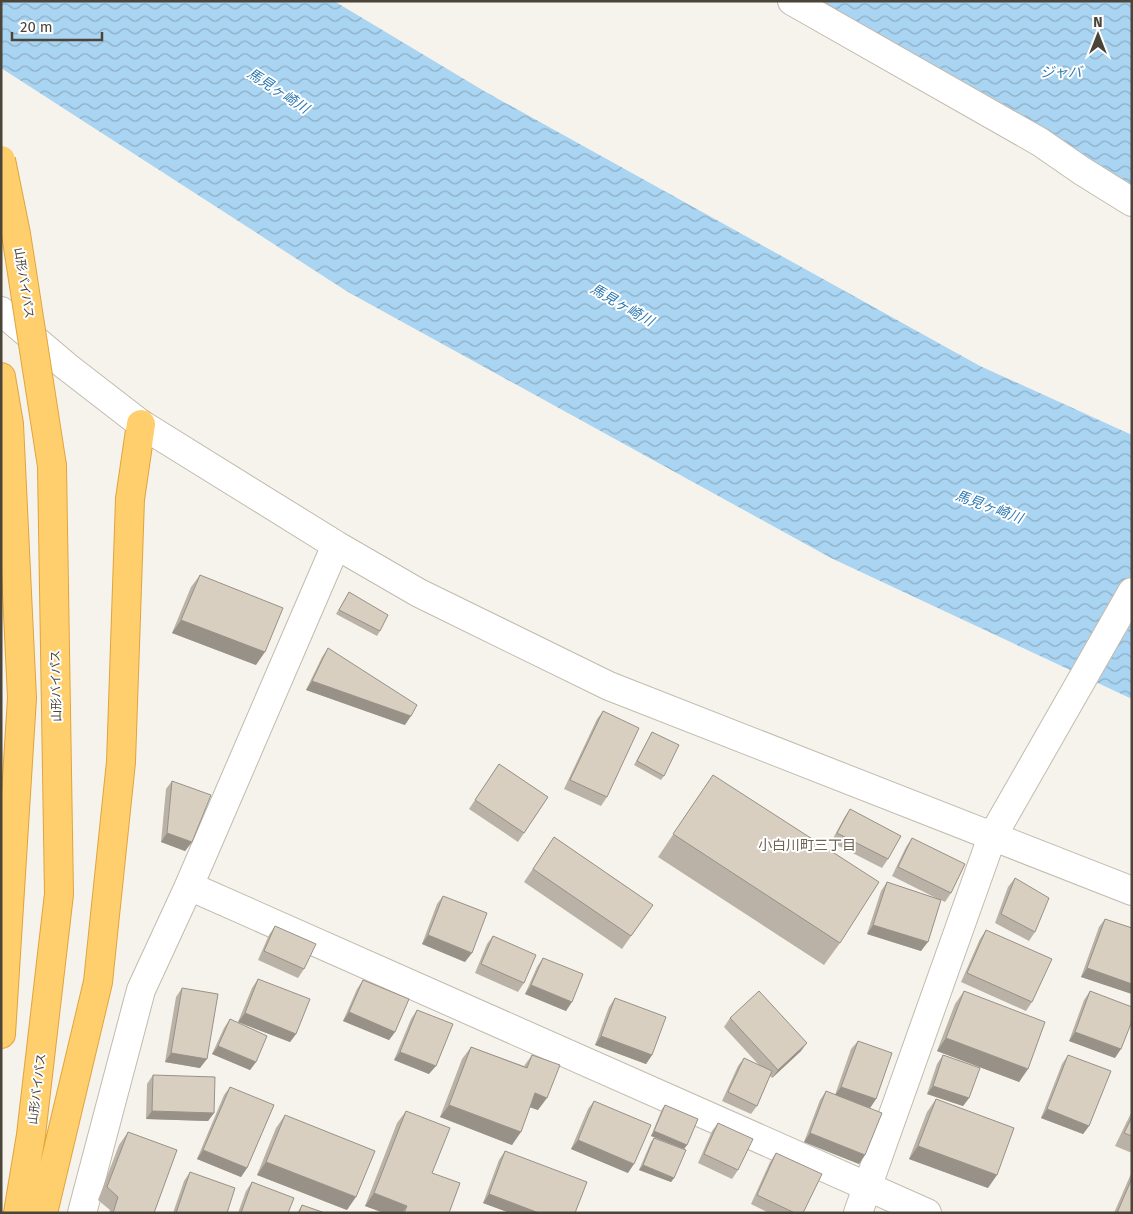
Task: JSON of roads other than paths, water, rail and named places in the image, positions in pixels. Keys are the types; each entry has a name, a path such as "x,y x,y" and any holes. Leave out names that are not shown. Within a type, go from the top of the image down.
{"highway":[{"name":"山形バイパス","path":"1,160 16,234 52,466 59,894 31,1135 18,1213"},
{"path":"1,377 10,424 22,698 1,1034"},
{"path":"43,1213 98,982 121,762 130,499 141,424"}],"street":[{"path":"792,1 1040,142 1132,202"},
{"path":"1,311 66,366 141,424 336,545 419,593 609,686 1132,891"},
{"path":"82,1213 141,990 189,886 336,545"},
{"path":"858,1213 992,837 1132,592"},
{"path":"189,886 927,1213"}],"water":[{"name":"馬見ヶ崎川","path":"1,1 334,1 484,91 980,366 1132,435 1132,699 831,558 348,292 1,68"},
{"name":"ジャバ","path":"792,1 1132,1 1132,202"}],"district":[{"name":"小白川町三丁目","path":"807,845"}]}
